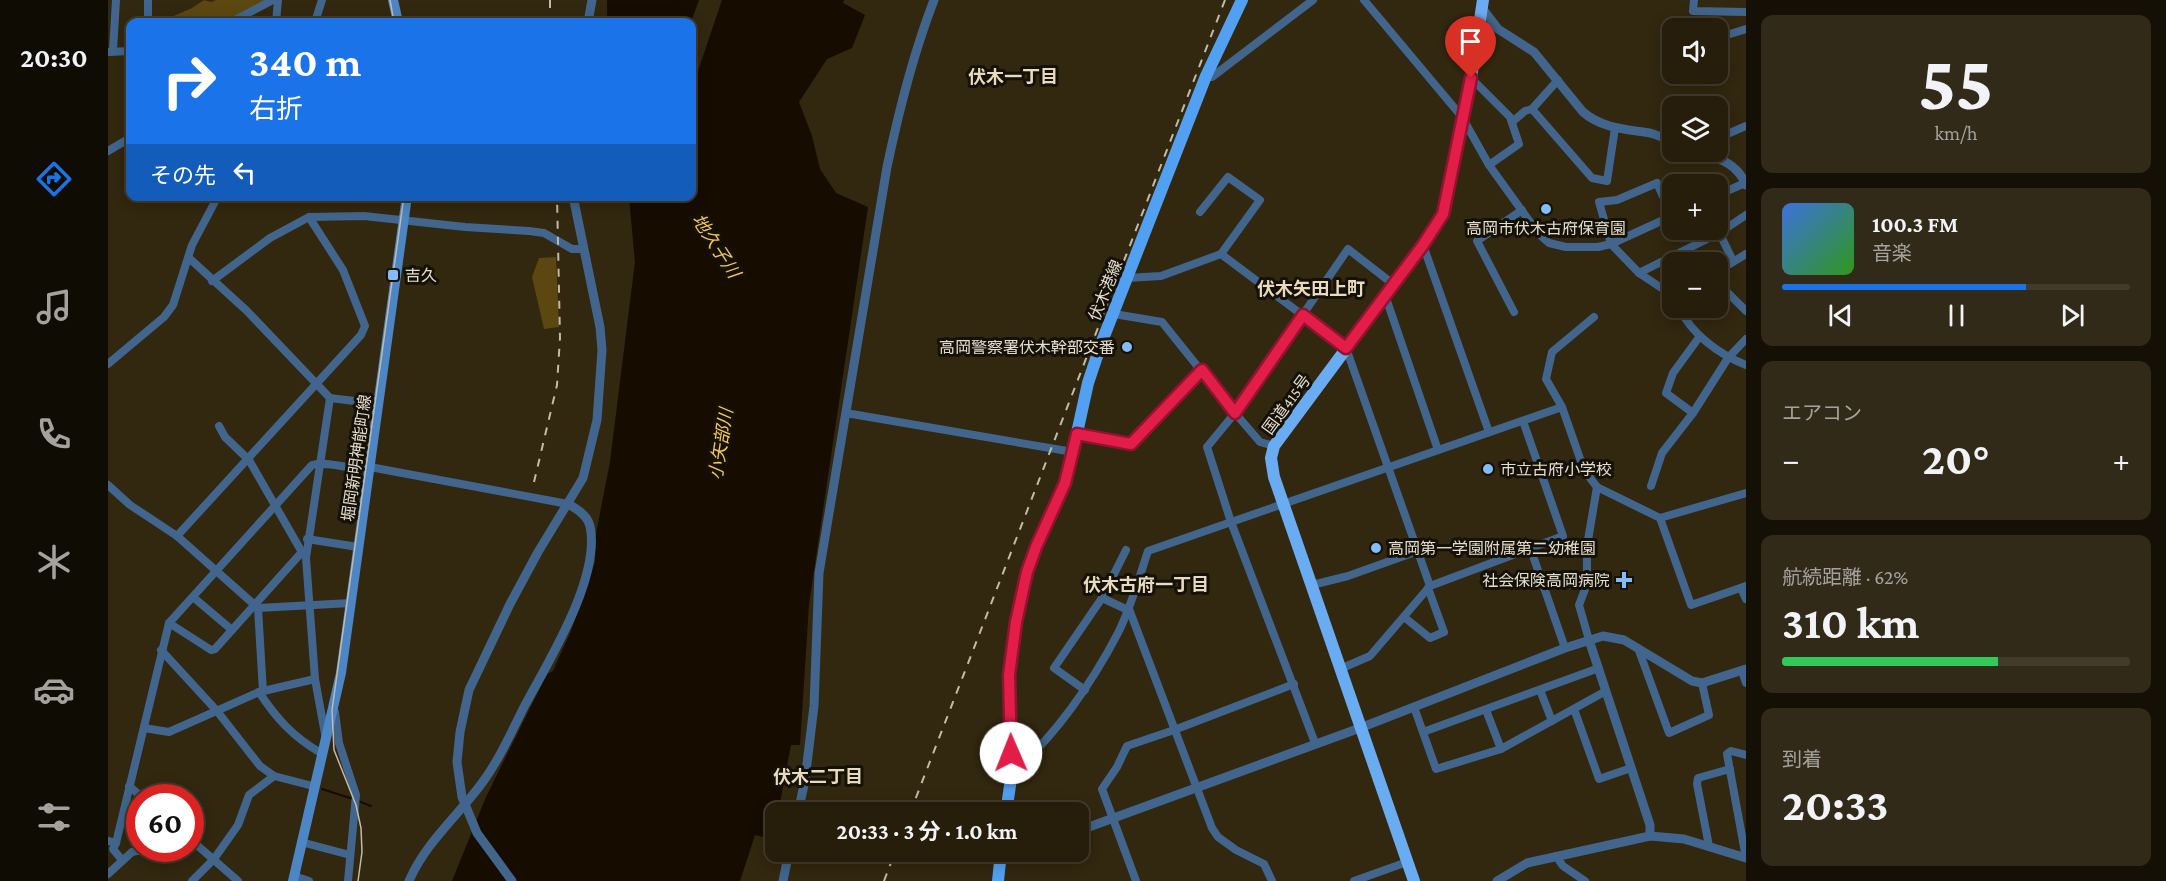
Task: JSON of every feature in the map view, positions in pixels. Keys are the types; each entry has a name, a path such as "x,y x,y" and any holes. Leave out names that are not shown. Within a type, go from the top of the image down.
{"highway":[{"name":"国道415号","path":"1413,881 1274,477 1271,458 1274,446 1423,245 1443,214 1471,78 1482,4"}],"main road":[{"path":"387,0 390,18"},
{"path":"393,0 397,18"},
{"name":"伏木港線","path":"1008,802 1012,772 1009,675 1016,622 1027,572 1065,483 1091,373 1113,314 1206,76 1242,0"},
{"name":"堀岡新明神能町線","path":"401,201 401,219"},
{"name":"堀岡新明神能町線","path":"328,722 336,695 401,219 406,201"},
{"name":"堀岡新明神能町線","path":"293,878 328,722 348,603"},
{"path":"998,881 1000,862"}],"street":[{"path":"116,0 110,52 126,51"},
{"path":"148,0 148,18"},
{"path":"239,18 273,0"},
{"path":"276,18 278,0"},
{"path":"316,18 322,0"},
{"path":"589,18 592,0"},
{"path":"800,802 814,706 819,573 894,132 919,40 934,0"},
{"path":"1206,76 1212,76 1314,0"},
{"path":"1364,0 1462,117 1489,165 1538,233 1549,243 1566,247 1598,247 1611,244 1662,221"},
{"path":"1694,0 1693,11 1746,12"},
{"path":"1482,4 1498,29 1534,52 1591,119 1615,128 1662,137"},
{"path":"1728,34 1746,29"},
{"path":"1471,78 1510,117 1519,144 1489,165"},
{"path":"1512,122 1525,111 1532,109 1558,80"},
{"path":"1532,109 1592,178 1607,181 1615,128"},
{"path":"1728,134 1746,126"},
{"path":"108,151 126,140"},
{"path":"1727,162 1739,172 1746,184 1728,191"},
{"path":"1128,278 1161,276 1221,254 1260,200 1228,177 1200,212"},
{"path":"1662,194 1657,183 1617,200 1599,202 1611,244 1639,273 1662,288"},
{"path":"108,364 164,317 173,305 192,245 215,201"},
{"path":"512,881 477,833 462,797 457,762 460,732 469,690 510,604 538,552 583,478 597,420 602,350 600,327 574,201"},
{"path":"1514,312 1477,241 1522,210"},
{"path":"1728,225 1746,215"},
{"path":"212,281 270,238 309,217 364,216 544,233 572,249 584,249"},
{"path":"177,536 361,335 365,326 343,270 309,217"},
{"path":"1639,273 1701,240"},
{"path":"1722,240 1733,261"},
{"path":"1423,245 1489,432"},
{"path":"1315,742 1231,522 1207,447 1235,413 1348,249 1393,284"},
{"path":"1221,254 1346,348 1418,551 1444,632 1430,638 1404,617"},
{"path":"1728,264 1746,254"},
{"path":"189,258 248,311 330,398 376,404"},
{"path":"1728,293 1746,310"},
{"path":"1385,296 1437,450"},
{"path":"1113,314 1162,322 1260,442 1274,446"},
{"path":"1594,317 1552,352 1546,379 1562,407 1584,470 1597,487 1660,518 1746,493"},
{"path":"1684,318 1700,336 1728,358 1746,365"},
{"path":"1693,413 1666,393 1673,373 1700,336"},
{"path":"1651,486 1662,453 1693,413 1728,358 1746,339"},
{"path":"1077,434 1131,444 1202,370"},
{"path":"325,735 315,679 304,555 330,398"},
{"path":"1012,772 1032,756 1084,690 1118,632 1148,551 1562,407"},
{"path":"846,413 1073,452"},
{"path":"1340,669 1370,656 1429,587 1563,536 1523,421"},
{"path":"219,426 225,437 249,459 304,555"},
{"path":"130,784 169,623 312,465 320,463 367,468 568,504 582,513 589,523 591,535 588,566 574,611 492,769 423,854 409,881"},
{"path":"108,485 129,505 177,536 256,606 348,603"},
{"path":"1597,487 1587,546 1587,584 1578,605 1650,825 1650,836"},
{"path":"1660,518 1691,605 1744,587 1746,599"},
{"path":"307,539 356,547"},
{"path":"1084,690 1054,669 1102,598 1126,550"},
{"path":"1531,550 1565,648"},
{"path":"1312,585 1348,576 1418,551"},
{"path":"169,623 211,650 215,649 304,555"},
{"path":"193,597 231,630"},
{"path":"1102,598 1128,609 1212,828 1218,837 1236,850 1264,864 1272,881"},
{"path":"256,606 261,692 276,717 307,745 321,753"},
{"path":"1089,827 1315,742 1360,728 1565,648 1603,636 1624,640 1638,647 1692,681 1702,683 1744,670 1746,682"},
{"path":"1638,647 1669,733 1709,715 1702,683"},
{"path":"161,650 217,711 260,766 274,776 314,786"},
{"path":"1423,732 1599,668"},
{"path":"144,728 169,732 261,692 315,679"},
{"path":"1136,881 1102,789 1117,767 1127,746 1294,684"},
{"path":"1540,690 1552,722"},
{"path":"1414,707 1436,769 1501,749 1606,692"},
{"path":"336,695 335,724 356,795 348,881"},
{"path":"1574,709 1599,779 1631,768"},
{"path":"1486,710 1501,749"},
{"path":"1497,881 1527,863 1650,836 1684,839 1746,858 1727,754 1731,751 1746,755"},
{"path":"1709,846 1697,784 1698,778 1730,769"},
{"path":"192,881 214,859 238,825 249,795 274,776"},
{"path":"122,860 113,849 112,842 126,796"},
{"path":"301,842 350,855"},
{"path":"204,851 238,881"},
{"path":"1556,856 1563,866 1585,881"},
{"path":"108,874 126,857"},
{"path":"783,881 787,862"},
{"path":"1354,881 1407,862"},
{"path":"293,878 309,881"}],"shaded area":[{"path":"204,0 211,2 216,0 266,0 241,18 169,18"},
{"path":"556,257 559,327 544,329 532,277 539,258"}],"water":[{"path":"607,0 699,0 692,18 607,18"},
{"path":"722,0 844,0 843,3 865,15 852,48 827,59 799,102 812,136 820,169 836,193 868,207 809,604 800,745 791,745 780,802 765,802 765,838 755,835 740,881 452,881 486,797 547,674 553,671 571,631 595,562 595,539 610,462 635,262 629,201 696,201 696,77"}],"waterway":[{"path":"322,789 353,799"},
{"path":"358,801 371,806"}],"tram line":[{"path":"390,0 393,18"},
{"path":"358,881 362,852 361,828 356,805 334,750 332,710 403,201"}],"railway":[{"path":"550,0 550,18"},
{"path":"914,802 1225,0"},
{"path":"534,482 557,385 560,338 557,201"},
{"path":"884,881 891,862"}],"place":[{"name":"高岡市伏木古府保育園","path":"1546,209"},
{"name":"吉久","path":"393,275"},
{"name":"高岡警察署伏木幹部交番","path":"1127,347"},
{"name":"市立古府小学校","path":"1488,469"},
{"name":"高岡第一学園附属第二幼稚園","path":"1376,548"},
{"name":"社会保険高岡病院","path":"1624,580"}],"district":[{"name":"伏木一丁目","path":"1013,77"},
{"name":"伏木矢田上町","path":"1311,289"},
{"name":"伏木古府一丁目","path":"1146,585"},
{"name":"伏木二丁目","path":"818,777"}],"route":[{"path":"1011,753 1009,675 1016,622 1027,572 1065,483 1077,434 1131,444 1202,370 1235,413 1303,315 1346,348 1423,245 1443,214 1471,78"}],"water label":[{"name":"地久子川","path":"716,246"},
{"name":"小矢部川","path":"721,444"}]}
